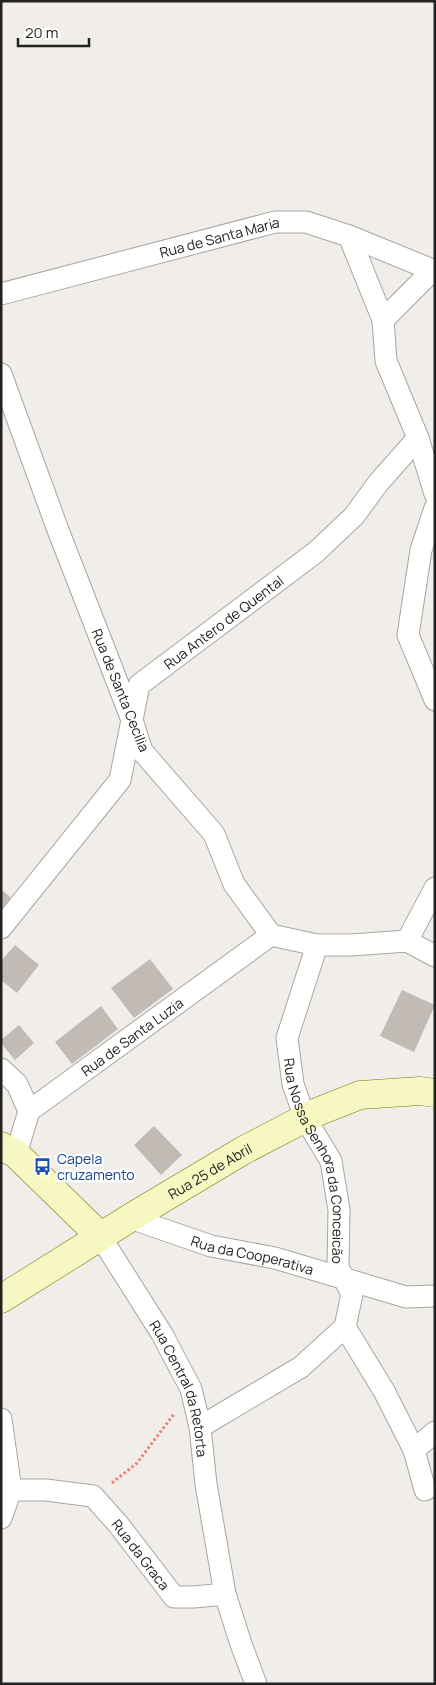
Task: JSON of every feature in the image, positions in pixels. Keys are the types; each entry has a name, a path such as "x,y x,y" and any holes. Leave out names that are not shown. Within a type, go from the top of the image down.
{"street":[{"name":"Rua de Santa Maria","path":"1,294 275,222 306,222 349,236 434,271"},
{"path":"349,236 383,320 386,362 418,438 435,494"},
{"path":"383,320 434,271"},
{"name":"Rua de Santa Cecilia","path":"1,374 142,751 214,834 234,884 271,935"},
{"name":"Rua Antero de Quental","path":"1,928 120,780 139,685 316,552 354,516 418,438"},
{"path":"435,508 421,550 408,635 435,700"},
{"path":"407,941 435,888"},
{"path":"271,935 317,945 407,941 435,956"},
{"name":"Rua de Santa Luzia","path":"29,1111 271,935"},
{"name":"Rua Nossa Senhora da Conceicão","path":"317,945 287,1038 293,1084 305,1118 331,1161 339,1210 338,1267 352,1294 345,1327"},
{"path":"1,1069 17,1084 29,1111 9,1150"},
{"name":"Rua 25 de Abril","path":"1,1299 100,1236 244,1150 317,1112 360,1095 420,1091 435,1093"},
{"name":"Rua Central da Retorta","path":"9,1150 100,1236 162,1334 191,1389 200,1427 206,1484 225,1594 240,1644 256,1684"},
{"name":"Rua da Cooperativa","path":"130,1218 211,1246 276,1258 344,1280 406,1297 435,1296"},
{"path":"200,1427 301,1368 345,1327 384,1391 414,1450 425,1490"},
{"path":"1,1420 12,1490 1,1518"},
{"path":"414,1450 435,1432"},
{"path":"12,1490 46,1490 93,1496"},
{"name":"Rua da Graca","path":"93,1496 118,1524 174,1596 194,1597 225,1594"}],"path":[{"path":"93,1496 137,1463 177,1410 193,1401"}],"building":[{"path":"1,889 11,898 1,910"},
{"path":"15,945 39,965 17,993 1,980 1,961"},
{"path":"150,959 173,989 134,1018 111,988"},
{"path":"402,990 435,1005 414,1052 380,1036"},
{"path":"101,1006 118,1029 72,1064 55,1042"},
{"path":"19,1025 34,1043 15,1060 1,1043 1,1040"},
{"path":"154,1126 182,1155 161,1175 134,1145"}],"place":[{"name":"Capela cruzamento","path":"43,1166"}]}
